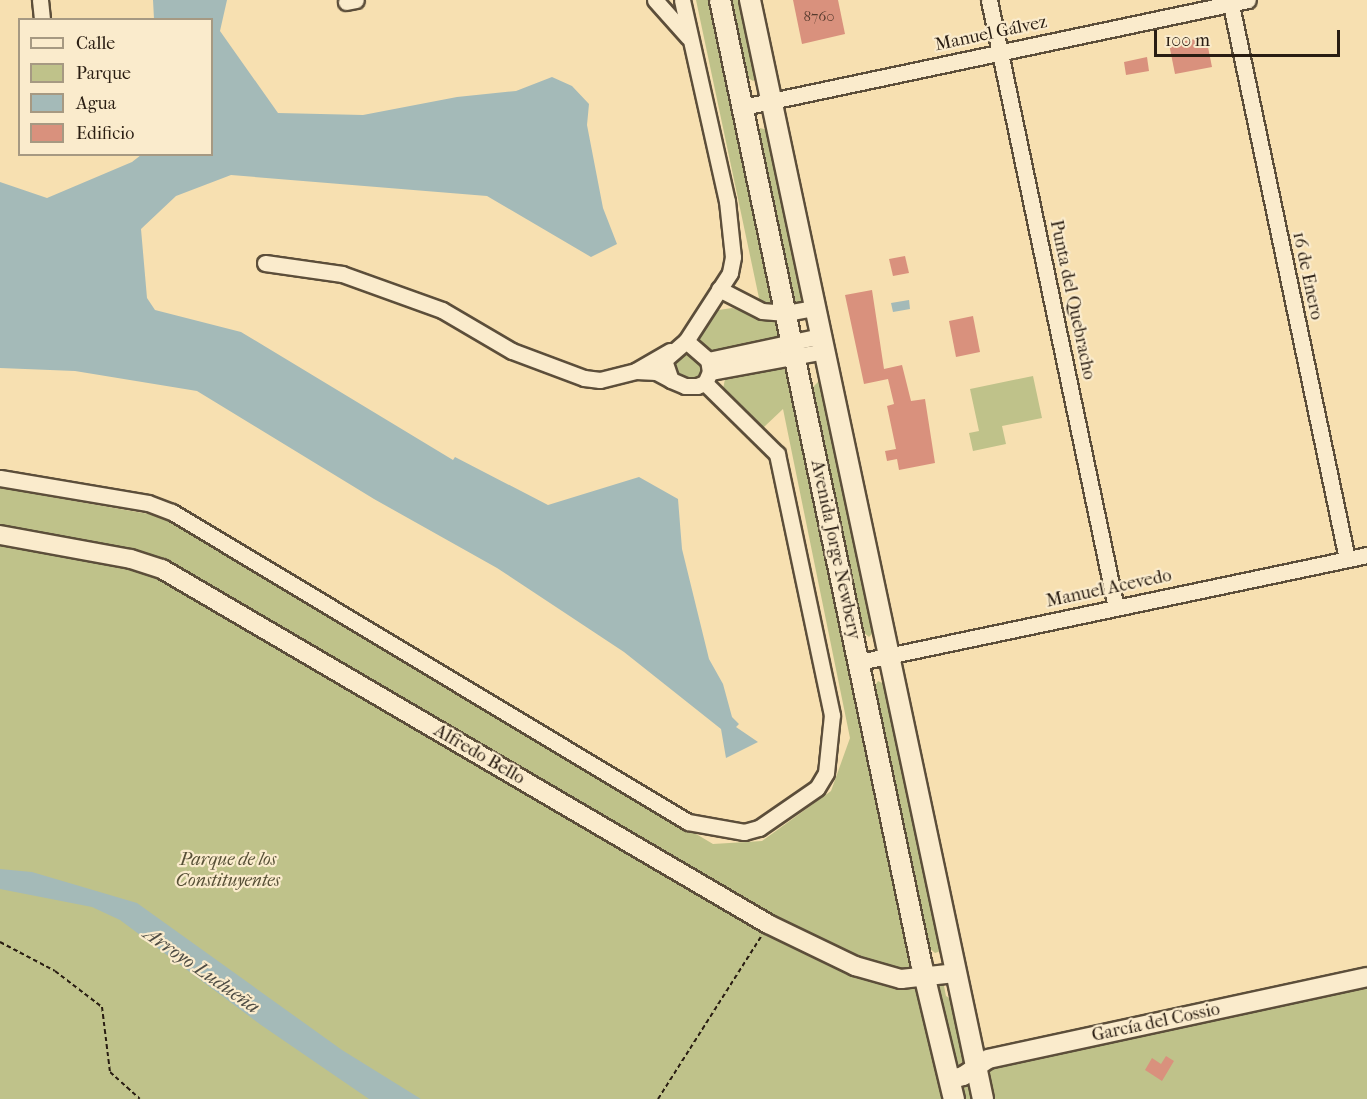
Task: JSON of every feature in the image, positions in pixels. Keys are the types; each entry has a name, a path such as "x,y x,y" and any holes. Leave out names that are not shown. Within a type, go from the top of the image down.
{"main road":[{"name":"Avenida Jorge Newbery","path":"720,0 924,977 954,1099"},
{"name":"Avenida Jorge Newbery","path":"750,0 983,1099"}],"street":[{"path":"40,0 42,18"},
{"path":"655,0 690,39"},
{"path":"265,263 342,274 442,309 512,351 584,378 600,380 636,370 686,341 730,273 731,234 682,0"},
{"name":"Punta del Quebracho","path":"989,0 1116,608"},
{"name":"Manuel Gálvez","path":"743,107 1248,0"},
{"name":"16 de Enero","path":"1230,2 1347,559"},
{"path":"719,289 746,306 786,313 815,308"},
{"path":"0,478 148,503 172,512 688,822 744,832 759,828 817,788 826,773 832,715 777,454 708,372 686,341"},
{"path":"636,370 656,372 685,386 708,372 822,343"},
{"path":"670,351 664,368 671,380"},
{"name":"Alfredo Bello","path":"0,535 131,559 162,569 768,924 855,966 901,979 955,973"},
{"name":"Manuel Acevedo","path":"859,662 1367,555"},
{"name":"García del Cossio","path":"949,1080 988,1059 1367,977"}],"path":[{"path":"658,1099 768,924"},
{"path":"0,942 55,971 102,1007 110,1072 140,1099"}],"green space":[{"name":"Parque de los Constituyentes","path":"696,0 720,0 924,977 942,976 946,996 953,1000 966,1061 960,1063 963,1075 988,1059 1367,977 1367,1099 0,1099 0,488 160,516 713,844 762,841 831,791 850,738 783,409 764,427 756,426 722,394 726,374 697,337 712,311 732,308 763,317"},
{"path":"729,0 743,0 757,78 753,81 745,76"},
{"path":"760,128 771,131 807,307 793,311 757,133"},
{"path":"686,341 710,372 685,386 664,360"},
{"path":"1033,376 1042,418 1002,426 1006,444 973,451 969,433 979,431 970,389"},
{"path":"818,382 824,385 875,631 869,637 863,632 811,389"},
{"path":"878,681 887,685 941,944 941,951 935,953 928,947 873,689"}],"water":[{"path":"153,0 227,0 220,31 278,113 363,115 457,97 516,91 552,77 572,86 589,104 587,125 603,208 617,244 591,257 487,196 231,175 176,196 141,229 147,298 155,310 241,332 453,460 455,457 548,505 639,477 678,499 682,549 709,659 723,684 732,717 739,724 736,727 758,742 726,758 721,729 624,652 497,568 374,499 197,391 75,371 0,368 0,182 47,198 132,162 140,156 213,156 213,18 154,18"},
{"path":"909,300 910,309 893,312 891,303"},
{"name":"Arroyo Ludueña","path":"0,869 32,872 137,903 342,1050 421,1099 369,1099 261,1025 120,920 92,907 0,889"}],"building":[{"path":"793,0 838,0 845,34 802,44"},
{"path":"1206,37 1212,67 1175,74 1169,44"},
{"path":"1147,57 1149,71 1126,75 1124,62"},
{"path":"905,256 909,273 893,276 889,259"},
{"path":"872,290 884,369 902,365 911,401 925,399 935,463 899,470 897,459 887,461 885,451 896,449 887,406 894,404 888,379 864,384 845,295"},
{"path":"973,316 980,352 956,357 949,321"},
{"path":"1166,1056 1174,1061 1162,1081 1145,1070 1152,1058 1161,1064"}]}
